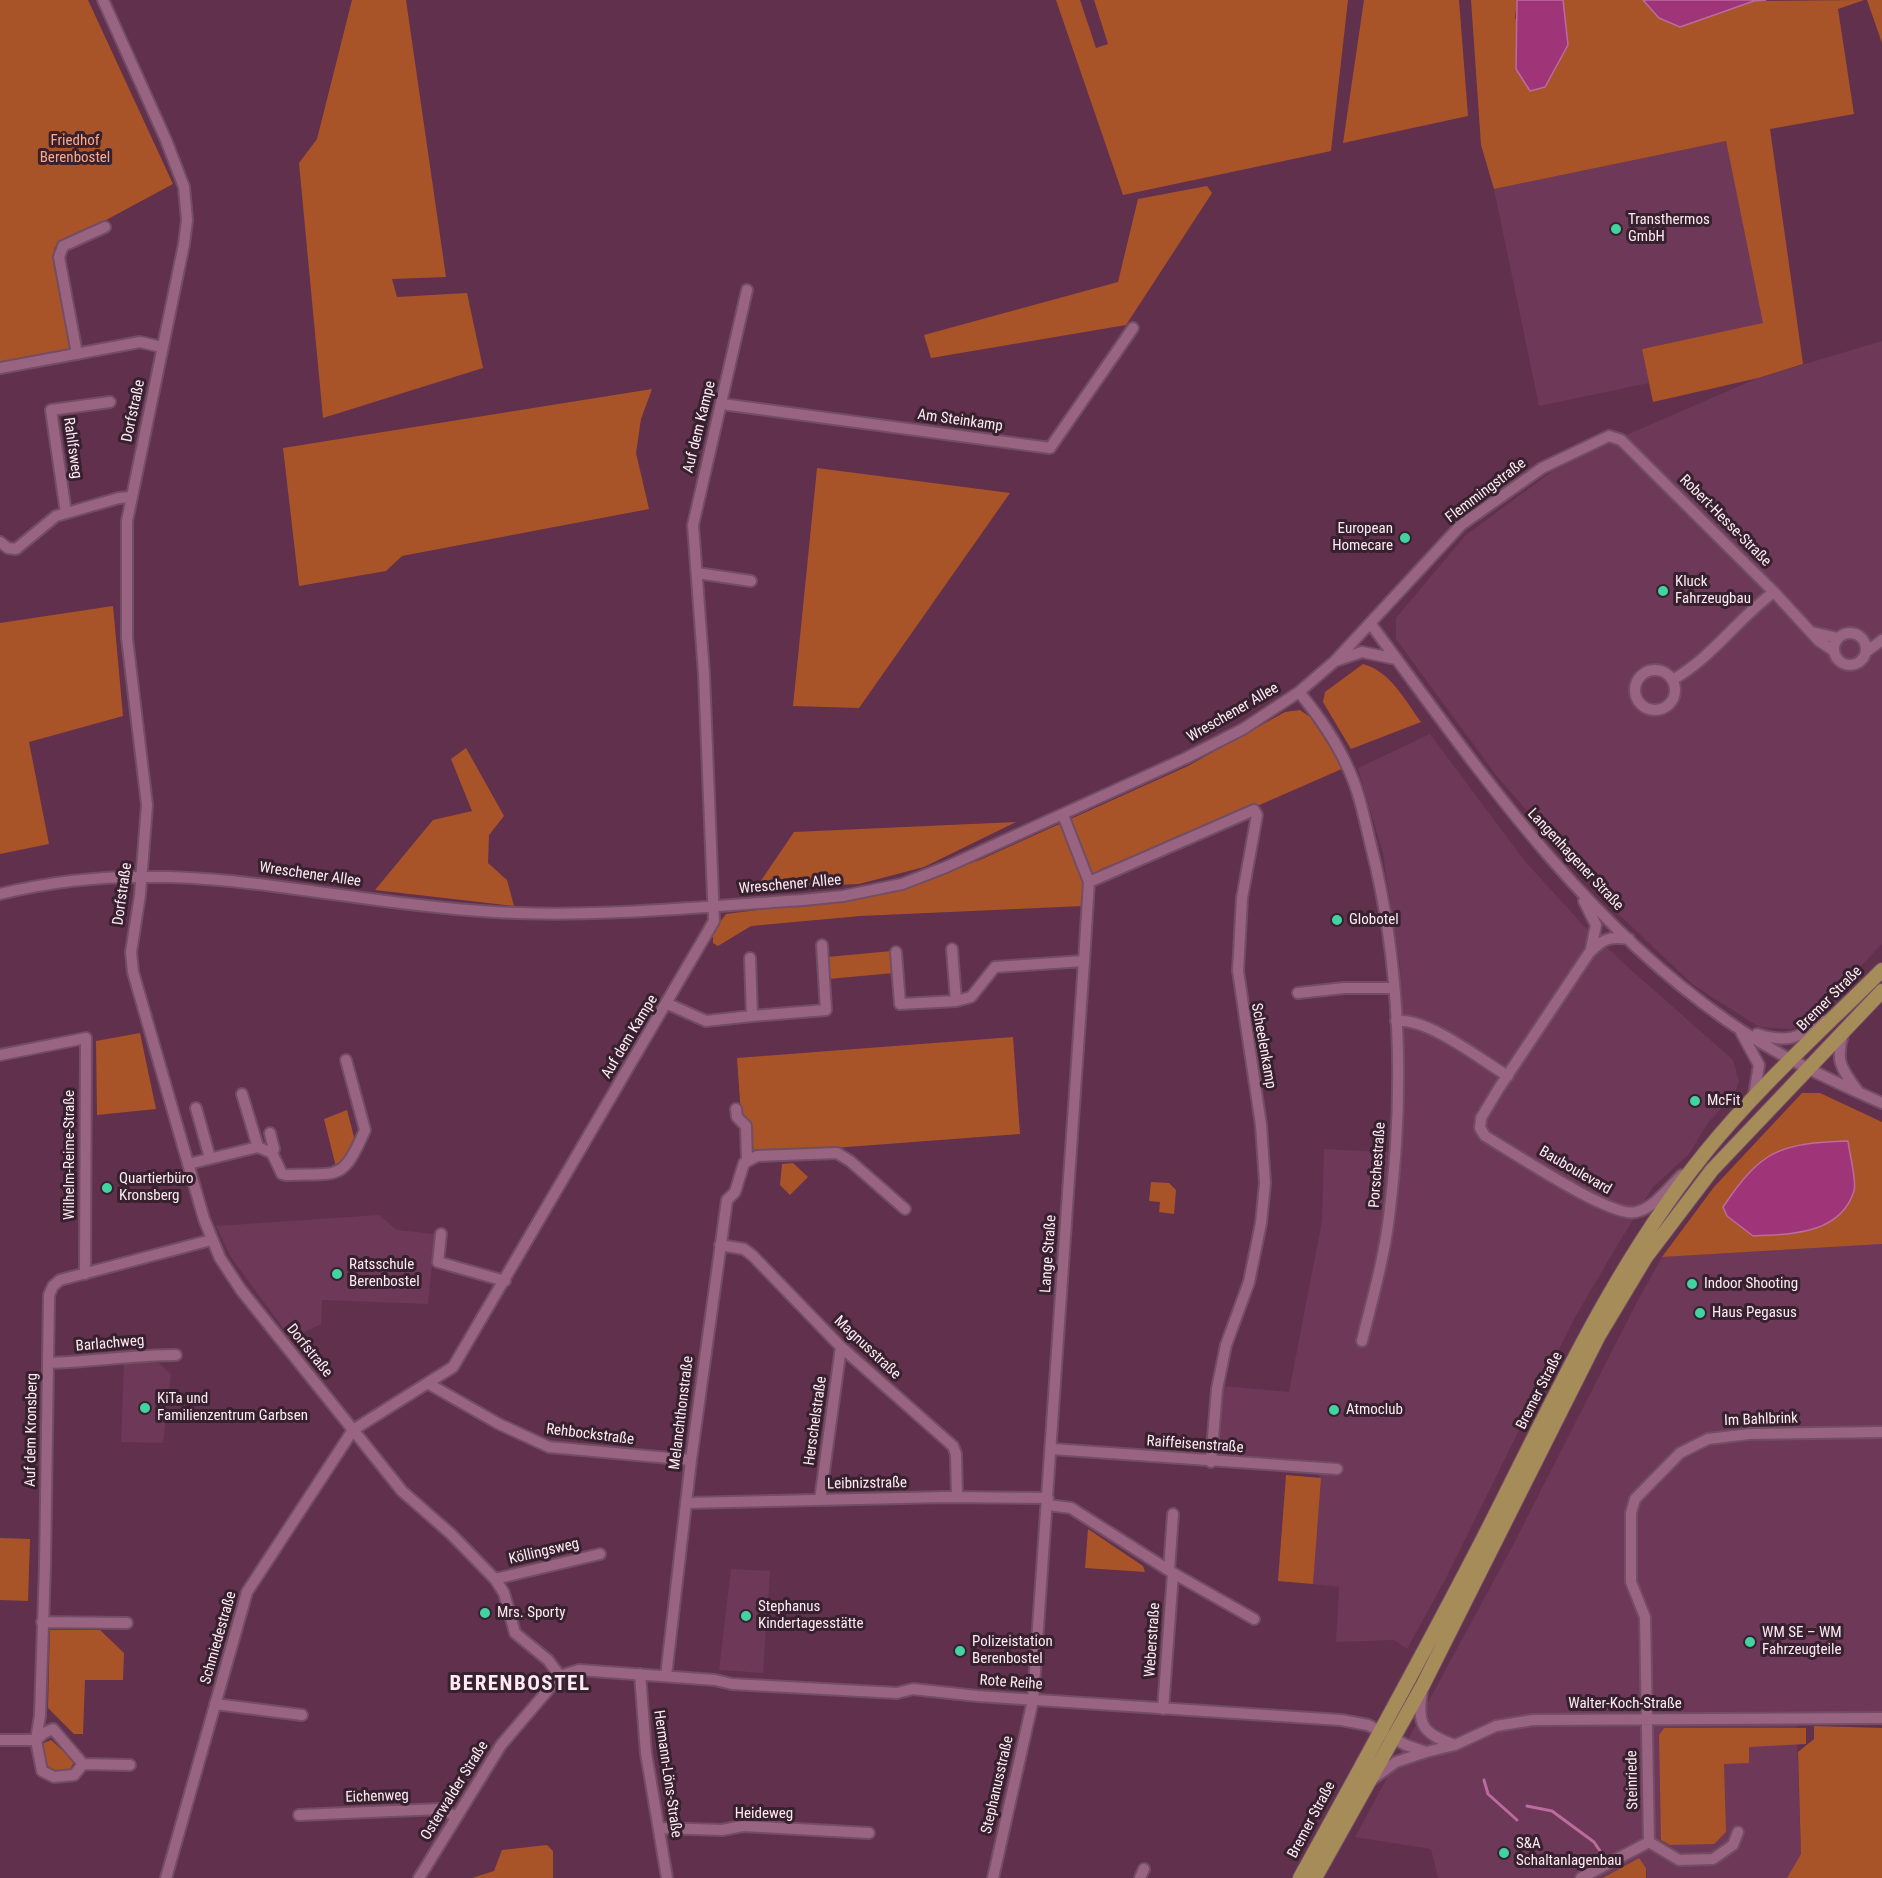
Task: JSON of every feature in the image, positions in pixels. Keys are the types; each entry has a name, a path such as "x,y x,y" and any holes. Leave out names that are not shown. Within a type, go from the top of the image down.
{"main road":[{"name":"Bremer Straße","path":"1300,1878 1456,1592 1587,1333 1635,1252 1704,1155 1750,1103 1882,970"},
{"name":"Bremer Straße","path":"1315,1878 1423,1684 1598,1337 1646,1257 1712,1170 1806,1068 1882,991"}],"street":[{"name":"Dorfstraße","path":"103,0 166,140 187,204 184,244 131,497 126,540 126,619 147,805 142,875 130,952 133,972 211,1240 241,1290 402,1491 451,1534 495,1579 504,1593 515,1633 543,1655 560,1676"},
{"path":"77,354 59,257 63,246 105,228"},
{"name":"Auf dem Kampe","path":"353,1430 453,1367 668,1004 714,921 694,515 722,404 747,290"},
{"name":"Am Steinkamp","path":"722,404 1050,448 1133,328"},
{"path":"0,368 140,342 162,347"},
{"name":"Rahlfsweg","path":"66,513 51,410 110,402"},
{"name":"Flemmingstraße","path":"1370,623 1461,525 1542,468 1606,437 1613,437"},
{"name":"Robert-Hesse-Straße","path":"1613,437 1636,454 1774,592 1819,641 1834,651"},
{"path":"0,542 8,548 16,549 56,516 119,498 131,497"},
{"path":"697,573 751,581"},
{"path":"1672,680 1689,671 1756,604 1774,592"},
{"name":"Langenhagener Straße","path":"1370,623 1492,789 1579,891 1629,939 1685,989 1739,1029 1806,1068 1882,1103"},
{"name":"Wreschener Allee","path":"0,894 59,881 142,875 223,878 480,911 561,915 843,896 902,884 946,867 1233,734 1299,692 1335,661 1370,623"},
{"path":"1812,632 1838,639"},
{"path":"1882,634 1863,639 1848,633 1838,639 1834,651 1840,662 1848,665 1861,661 1866,652 1882,640"},
{"path":"1863,639 1866,652"},
{"path":"1335,661 1362,652 1396,659"},
{"name":"Porschestraße","path":"1299,692 1333,739 1349,768 1359,797 1380,882 1393,988 1396,1021 1397,1116 1390,1208 1382,1259 1362,1341"},
{"name":"Scheelenkamp","path":"1089,882 1254,810 1257,815 1242,898 1238,971 1264,1146 1265,1183 1261,1223 1249,1282 1226,1345 1217,1389 1211,1462"},
{"name":"Lange Straße","path":"1033,1700 1052,1449 1089,882 1063,814"},
{"name":"Bauboulevard","path":"1579,891 1596,925 1589,953"},
{"name":"Bauboulevard","path":"1629,939 1610,936 1602,940 1589,953 1481,1118 1480,1128 1485,1136 1605,1206 1628,1214 1649,1207 1704,1155"},
{"path":"668,1004 705,1021 826,1010 822,945"},
{"path":"952,949 956,1001"},
{"path":"896,952 900,1004 956,1001 971,997 995,966 1084,961"},
{"path":"750,958 752,1016"},
{"path":"1298,993 1344,988 1393,988"},
{"path":"1739,1029 1776,1040 1790,1039 1809,1031 1848,1004"},
{"path":"1396,1021 1414,1022 1430,1029 1508,1076"},
{"path":"1739,1029 1755,1053 1759,1065 1758,1082 1750,1103"},
{"path":"1844,1030 1839,1054 1840,1065 1859,1093"},
{"name":"Wilhelm-Reime-Straße","path":"0,1055 86,1038 85,1274"},
{"path":"188,1164 258,1147 272,1153 282,1174 286,1175 332,1173 348,1165 365,1130 346,1060"},
{"path":"242,1094 258,1147"},
{"path":"196,1108 210,1158"},
{"name":"Melanchthonstraße","path":"666,1676 691,1460 727,1200 735,1192 741,1167 747,1160 746,1126 737,1117 736,1109"},
{"path":"270,1133 274,1149 272,1153"},
{"path":"747,1160 757,1156 837,1153 905,1209"},
{"path":"441,1234 438,1262 505,1281"},
{"name":"Auf dem Kronsberg","path":"83,1764 74,1775 54,1777 42,1771 36,1740 40,1714 49,1295 60,1280 211,1240"},
{"name":"Magnusstraße","path":"720,1245 744,1249 753,1256 841,1347 953,1446 956,1454 957,1497"},
{"name":"Herschelstraße","path":"819,1500 841,1347"},
{"name":"Barlachweg","path":"48,1363 89,1362 131,1355 176,1355"},
{"name":"Rehbockstraße","path":"429,1384 499,1424 549,1447 691,1460"},
{"name":"Schmiedestraße","path":"166,1878 247,1592 353,1430"},
{"name":"Im Bahlbrink","path":"1647,1719 1645,1617 1631,1582 1631,1513 1635,1498 1680,1453 1708,1439 1749,1434 1882,1432"},
{"name":"Raiffeisenstraße","path":"1052,1449 1337,1470"},
{"name":"Leibnizstraße","path":"686,1503 957,1497 1048,1501 1071,1508 1171,1571 1254,1619"},
{"path":"1171,1571 1173,1514"},
{"name":"Köllingsweg","path":"495,1579 600,1554"},
{"name":"Weberstraße","path":"1163,1709 1171,1571"},
{"path":"42,1622 127,1623"},
{"path":"560,1676 579,1670 640,1674"},
{"name":"Rote Reihe","path":"640,1674 715,1680 732,1684 897,1693 913,1689 1033,1700 1341,1720 1359,1722 1379,1731"},
{"name":"Hermann-Löns-Straße","path":"640,1674 646,1753 667,1878"},
{"name":"Osterwalder Straße","path":"418,1878 501,1745 560,1676"},
{"path":"1423,1684 1419,1704 1423,1727 1433,1737 1455,1745"},
{"name":"Stephanusstraße","path":"993,1878 1033,1700"},
{"path":"216,1704 302,1715"},
{"name":"Walter-Koch-Straße","path":"1369,1782 1396,1762 1455,1745 1496,1726 1521,1721 1882,1718"},
{"name":"Steinriede","path":"1647,1719 1649,1842"},
{"path":"0,1740 36,1740 53,1729 83,1764 130,1765"},
{"path":"1379,1731 1426,1752"},
{"name":"Eichenweg","path":"299,1815 440,1809 455,1816"},
{"name":"Heideweg","path":"659,1828 722,1830 743,1826 869,1833"},
{"path":"1581,1878 1649,1842 1679,1860 1713,1859 1733,1845 1738,1832"}],"shaded area":[{"path":"1517,0 1563,0 1568,45 1545,87 1530,91 1516,69"},
{"path":"1643,0 1766,0 1754,1 1680,27 1659,18"},
{"path":"1726,141 1764,324 1642,349 1649,383 1539,406 1494,189"},
{"path":"1882,341 1882,944 1811,1018 1791,1029 1759,1027 1692,984 1605,901 1496,775 1396,639 1396,618 1465,536 1551,472 1608,443 1758,378"},
{"path":"1430,734 1524,860 1582,924 1733,1060 1739,1082 1734,1094 1707,1124 1689,1154 1653,1187 1574,1319 1446,1578 1407,1649 1394,1640 1336,1642 1339,1587 1313,1584 1320,1464 1223,1457 1217,1448 1223,1386 1289,1392 1322,1221 1324,1149 1402,1153 1404,1063 1400,964 1383,854 1358,768"},
{"path":"1848,1141 1854,1174 1854,1191 1838,1216 1826,1224 1798,1232 1753,1236 1727,1216 1723,1207 1736,1188 1749,1173 1774,1153 1805,1144"},
{"name":"Ratsschule Berenbostel","path":"379,1215 397,1230 435,1234 428,1304 322,1300 321,1324 291,1339 231,1257 216,1226"},
{"path":"1882,1244 1882,1713 1796,1712 1801,1854 1787,1878 1647,1878 1646,1867 1639,1859 1604,1878 1438,1878 1431,1849 1355,1837 1511,1549 1662,1257"},
{"name":"KiTa und Familienzentrum Garbsen","path":"124,1362 159,1363 171,1374 163,1443 121,1442"},
{"name":"Stephanus Kindertagesstätte","path":"731,1569 770,1571 763,1673 719,1670"}],"green space":[{"name":"Friedhof Berenbostel","path":"0,0 88,0 173,184 54,248 77,354 0,368"},
{"path":"352,0 406,0 446,277 392,279 397,297 467,293 483,368 323,418 299,163 317,139"},
{"path":"1056,0 1080,0 1096,48 1108,44 1094,0 1348,0 1331,151 1123,195"},
{"path":"1364,0 1459,0 1468,116 1343,143"},
{"path":"1471,0 1517,0 1515,19 1563,4 1563,0 1643,0 1659,18 1680,27 1755,1 1864,0 1838,9 1854,114 1770,129 1803,364 1758,378 1653,402 1642,349 1763,323 1726,141 1494,189 1481,145"},
{"path":"1867,0 1882,0 1882,43"},
{"path":"1207,186 1212,193 1126,325 931,358 924,335 1118,282 1138,199"},
{"path":"652,389 641,419 636,453 649,509 402,556 386,571 299,586 283,448"},
{"path":"817,468 1010,493 859,708 793,706"},
{"path":"113,606 123,716 29,742 49,844 0,854 0,623"},
{"path":"1363,664 1373,668 1389,680 1421,722 1351,749 1323,702 1325,692"},
{"path":"1300,710 1310,717 1344,768 1232,817 1101,869 1083,906 860,916 751,926 718,946 713,943 713,932 726,914 806,904 908,887 982,859 1188,766 1285,712"},
{"path":"466,748 504,816 489,835 488,863 507,880 514,906 375,890 433,820 472,811 451,759"},
{"path":"1016,822 924,867 859,884 756,888 794,832"},
{"path":"892,951 894,973 828,979 827,957"},
{"path":"140,1033 156,1109 97,1115 96,1041"},
{"path":"1013,1037 1020,1134 820,1149 750,1150 741,1115 737,1058"},
{"path":"1802,1093 1820,1093 1882,1122 1882,1244 1662,1257 1714,1187"},
{"path":"347,1110 355,1141 345,1161 336,1167 324,1119"},
{"path":"793,1163 808,1177 790,1195 780,1185 782,1164"},
{"path":"1151,1182 1169,1183 1176,1190 1174,1214 1159,1212 1160,1202 1149,1201"},
{"path":"1286,1475 1321,1478 1313,1584 1278,1581"},
{"path":"1088,1529 1143,1566 1145,1572 1085,1568"},
{"path":"0,1538 30,1539 28,1601 0,1600"},
{"path":"50,1630 100,1630 124,1653 123,1680 85,1680 83,1734 74,1734 48,1708"},
{"path":"1814,1726 1882,1728 1882,1878 1787,1878 1801,1854 1798,1752 1814,1739"},
{"path":"1664,1728 1806,1728 1806,1744 1749,1747 1749,1763 1724,1764 1726,1832 1714,1844 1670,1845 1661,1840 1659,1735"},
{"path":"51,1740 74,1762 70,1769 58,1772 45,1764 42,1750 44,1743"},
{"path":"547,1845 553,1851 553,1878 472,1878 494,1871 502,1850"},
{"path":"1639,1858 1646,1868 1646,1878 1603,1878"}],"waterway":[{"path":"1484,1780 1488,1794 1517,1820"},
{"path":"1527,1806 1552,1811 1594,1842 1600,1851"}],"place":[{"name":"Transthermos GmbH","path":"1616,229"},
{"name":"European Homecare","path":"1405,538"},
{"name":"Kluck Fahrzeugbau","path":"1663,591"},
{"name":"Globotel","path":"1337,920"},
{"name":"McFit","path":"1695,1101"},
{"name":"Quartierbüro Kronsberg","path":"107,1188"},
{"name":"Ratsschule Berenbostel","path":"337,1274"},
{"name":"Indoor Shooting","path":"1692,1284"},
{"name":"Haus Pegasus","path":"1700,1313"},
{"name":"KiTa und Familienzentrum Garbsen","path":"145,1408"},
{"name":"Atmoclub","path":"1334,1410"},
{"name":"Mrs. Sporty","path":"485,1613"},
{"name":"Stephanus Kindertagesstätte","path":"746,1616"},
{"name":"WM SE – WM Fahrzeugteile","path":"1750,1642"},
{"name":"Polizeistation Berenbostel","path":"960,1651"},
{"name":"S&A Schaltanlagenbau","path":"1504,1853"}],"district":[{"name":"BERENBOSTEL","path":"520,1685"}]}
